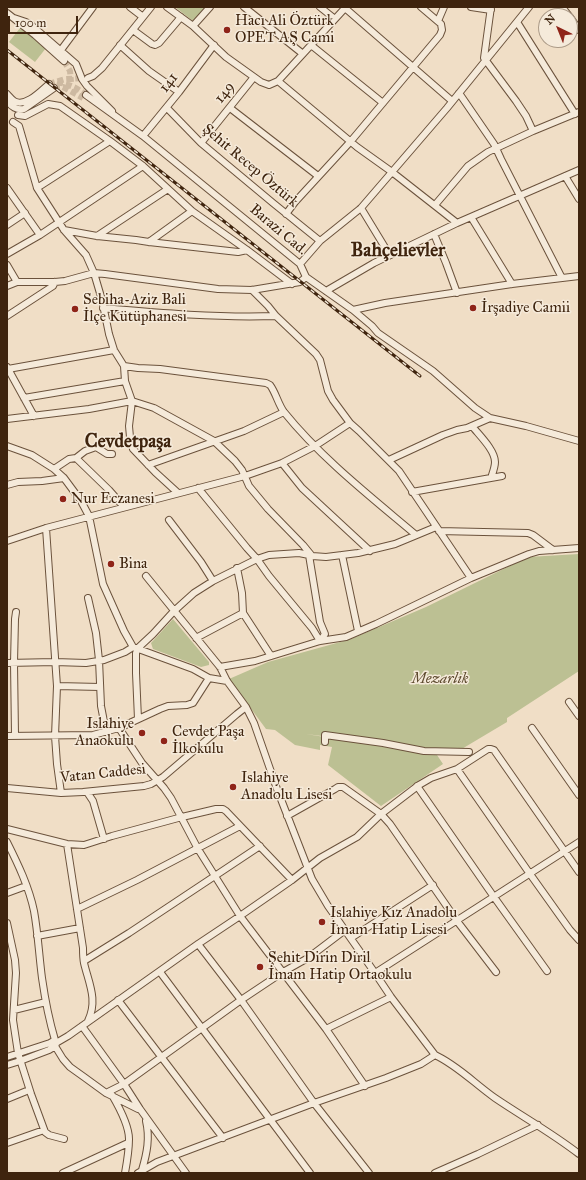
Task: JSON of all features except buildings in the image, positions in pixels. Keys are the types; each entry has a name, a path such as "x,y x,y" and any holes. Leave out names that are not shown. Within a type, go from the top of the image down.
{"street":[{"path":"61,50 93,7"},
{"path":"130,7 143,18"},
{"path":"88,78 102,68 151,7"},
{"path":"167,7 193,26 226,57 261,82 269,84 278,81 346,8 452,101"},
{"path":"193,26 210,7"},
{"path":"244,7 302,54"},
{"path":"320,7 335,19"},
{"path":"286,214 383,103 442,30 441,24 421,7"},
{"path":"438,21 444,7"},
{"path":"471,7 491,9 484,55 485,61 516,101 526,116 533,131"},
{"path":"300,264 320,241 361,208 459,93 529,7"},
{"path":"7,13 64,61"},
{"path":"133,30 155,45 159,43 181,17"},
{"path":"14,18 30,24 76,64 79,74 84,82 118,119"},
{"path":"435,205 474,161 495,148 577,113 517,22"},
{"path":"120,45 149,71 179,92"},
{"name":"141","path":"143,136 167,108 214,45"},
{"path":"312,45 383,103"},
{"name":"149","path":"201,143 254,77"},
{"path":"278,81 350,141 457,223"},
{"path":"7,94 14,101 25,102 52,86 47,92 28,107 19,112 13,122 7,127"},
{"path":"459,93 495,148 562,278"},
{"path":"85,96 106,115 118,119"},
{"path":"7,101 25,116 48,104 60,106 143,166 192,211 292,284"},
{"name":"Şehit Recep Öztürk","path":"167,108 201,143 320,241"},
{"path":"230,108 318,176"},
{"name":"Barazi Cad.","path":"118,119 143,136 300,264 306,277 353,310 378,333 433,371 475,408 490,418"},
{"path":"13,122 19,126 37,188 64,230 86,254 94,273 109,334 114,350 124,366 124,381 132,402 130,426 131,443 133,449 178,493"},
{"path":"37,188 110,141"},
{"path":"7,254 40,235 143,166"},
{"path":"326,291 389,254 579,170"},
{"path":"565,176 579,199"},
{"path":"97,236 168,189"},
{"path":"8,193 25,213 40,235"},
{"path":"361,208 389,254"},
{"path":"149,242 192,211"},
{"path":"7,225 25,213"},
{"path":"471,217 512,284"},
{"path":"64,230 97,236 238,252 247,250"},
{"path":"434,234 456,293"},
{"path":"7,265 17,282"},
{"path":"7,286 17,282 65,281 94,273 218,289 252,290 292,284 300,282 306,277"},
{"path":"353,310 385,303 512,284 579,276"},
{"path":"7,316 53,286 55,282"},
{"path":"252,290 276,316 316,354 320,360 330,396 350,423 389,460 404,479 471,578"},
{"path":"103,308 175,314 249,317 276,316"},
{"path":"34,416 8,368 114,350"},
{"path":"124,366 160,369 266,384 271,387 284,412 315,446 372,498 416,535"},
{"path":"24,398 124,381"},
{"path":"7,419 132,402 154,408 214,441 235,461 242,470 249,486 268,509 303,545 310,555 320,622 324,634 320,641"},
{"path":"148,465 244,431 284,412"},
{"path":"389,460 443,435 472,426 490,418 526,426 579,441"},
{"path":"7,541 46,528 244,476 282,463 315,446 350,423"},
{"path":"472,426 494,456 495,466 491,478"},
{"path":"7,446 32,455 54,468 64,478 90,516 103,584 126,636 135,647 138,719"},
{"path":"54,468 69,459 76,458 85,450 96,447 107,454 112,454"},
{"path":"76,458 124,507"},
{"path":"282,463 302,488 370,551"},
{"path":"412,492 502,476"},
{"path":"7,485 18,482 64,478"},
{"path":"198,488 257,559 312,628 320,641"},
{"path":"169,520 201,562 213,581"},
{"path":"46,528 57,686 55,736 61,793"},
{"path":"7,663 86,663 104,660 115,656 135,647 153,634 174,611 194,593 237,568 269,555 288,553 326,557 370,551 437,529 528,533 553,550"},
{"path":"220,668 255,661 320,641 346,637 471,578 529,554 539,551 579,548"},
{"path":"342,555 358,631"},
{"path":"237,568 242,593 243,613 272,656"},
{"path":"146,576 220,668 246,707 254,723 307,868 318,889 391,997 435,1055 448,1062 494,1098 538,1125 579,1154"},
{"path":"88,598 96,633 101,706 106,732"},
{"path":"15,735 14,663 16,612"},
{"path":"196,638 243,613"},
{"path":"135,647 193,669 209,678 227,680"},
{"path":"7,736 93,735 106,732 119,728 160,708 193,703 209,678"},
{"path":"57,686 100,687"},
{"path":"569,702 579,716"},
{"name":"Vatan Caddesi","path":"7,788 61,793 144,786 157,781 168,773 246,707"},
{"path":"119,728 142,763 171,798 198,848 240,916 326,1029 366,1086"},
{"path":"532,728 579,795"},
{"path":"325,742 325,735 424,750 469,752"},
{"path":"7,1064 20,1061 49,1050 54,1044 160,972 307,868 357,837 381,814 417,786 431,778 457,769 488,749 491,748 494,750 579,872"},
{"path":"457,769 530,874 570,930 579,940"},
{"path":"417,786 547,971"},
{"path":"287,816 341,787 381,814 398,834 457,921 496,972"},
{"path":"87,792 94,806 104,838"},
{"path":"7,829 67,844 84,845 104,838 182,817 216,809 223,809 292,880"},
{"path":"77,909 137,880 240,826"},
{"path":"7,842 26,886 34,911 48,1018 54,1044 70,1067 109,1094 140,1110"},
{"path":"375,973 579,842"},
{"path":"67,844 84,961 94,1005 88,1021"},
{"path":"84,961 129,934 260,846"},
{"path":"350,938 433,885"},
{"path":"7,893 26,886"},
{"path":"7,923 15,960 16,973 12,1013 20,1061 45,1132 49,1135 64,1139"},
{"path":"37,936 80,928"},
{"path":"109,1094 240,1000 283,972 308,958 345,930"},
{"path":"198,944 314,1104 369,1173"},
{"path":"160,972 310,1173"},
{"path":"326,1029 391,997"},
{"path":"118,1000 223,1138"},
{"path":"12,1013 46,1002"},
{"path":"82,1026 186,1173"},
{"path":"7,1057 54,1044"},
{"path":"140,1171 157,1162 366,1086 421,1064 435,1055"},
{"path":"7,1099 29,1090"},
{"path":"109,1094 121,1112 128,1132 129,1140 125,1173"},
{"path":"140,1171 147,1150 148,1140 148,1130 145,1117"},
{"path":"435,1173 538,1125"},
{"path":"7,1143 44,1130"},
{"path":"63,1173 128,1143"}],"green space":[{"path":"175,7 207,7 195,21 193,21"},
{"path":"20,28 46,48 35,62 9,42"},
{"name":"Mezarlık","path":"579,554 579,671 507,718 507,722 455,753 306,734 437,755 443,764 381,806 328,765 332,747 320,745 320,750 295,745 275,730 266,729 229,679 268,662 351,639 426,607 528,557"},
{"path":"173,619 209,662 209,665 201,667 153,649 151,643"}],"tunnel":[{"path":"64,61 70,71 71,82"},
{"path":"49,84 65,79 86,78"},
{"path":"57,82 73,87 86,95"},
{"path":"54,88 63,87 83,98"}],"railway":[{"path":"7,50 420,376"}],"place":[{"name":"Hacı Ali Öztürk OPET AŞ Cami","path":"227,30"},
{"name":"İrşadiye Camii","path":"473,308"},
{"name":"Sebiha-Aziz Bali İlçe Kütüphanesi","path":"75,309"},
{"name":"Nur Eczanesi","path":"63,499"},
{"name":"Bina","path":"111,564"},
{"name":"Islahiye Anaokulu","path":"142,733"},
{"name":"Cevdet Paşa İlkokulu","path":"164,741"},
{"name":"Islahiye Anadolu Lisesi","path":"233,787"},
{"name":"Islahiye Kız Anadolu İmam Hatip Lisesi","path":"322,922"},
{"name":"Şehit Dirin Diril İmam Hatip Ortaokulu","path":"260,967"}],"district":[{"name":"Bahçelievler","path":"398,251"},
{"name":"Cevdetpaşa","path":"128,442"}]}
